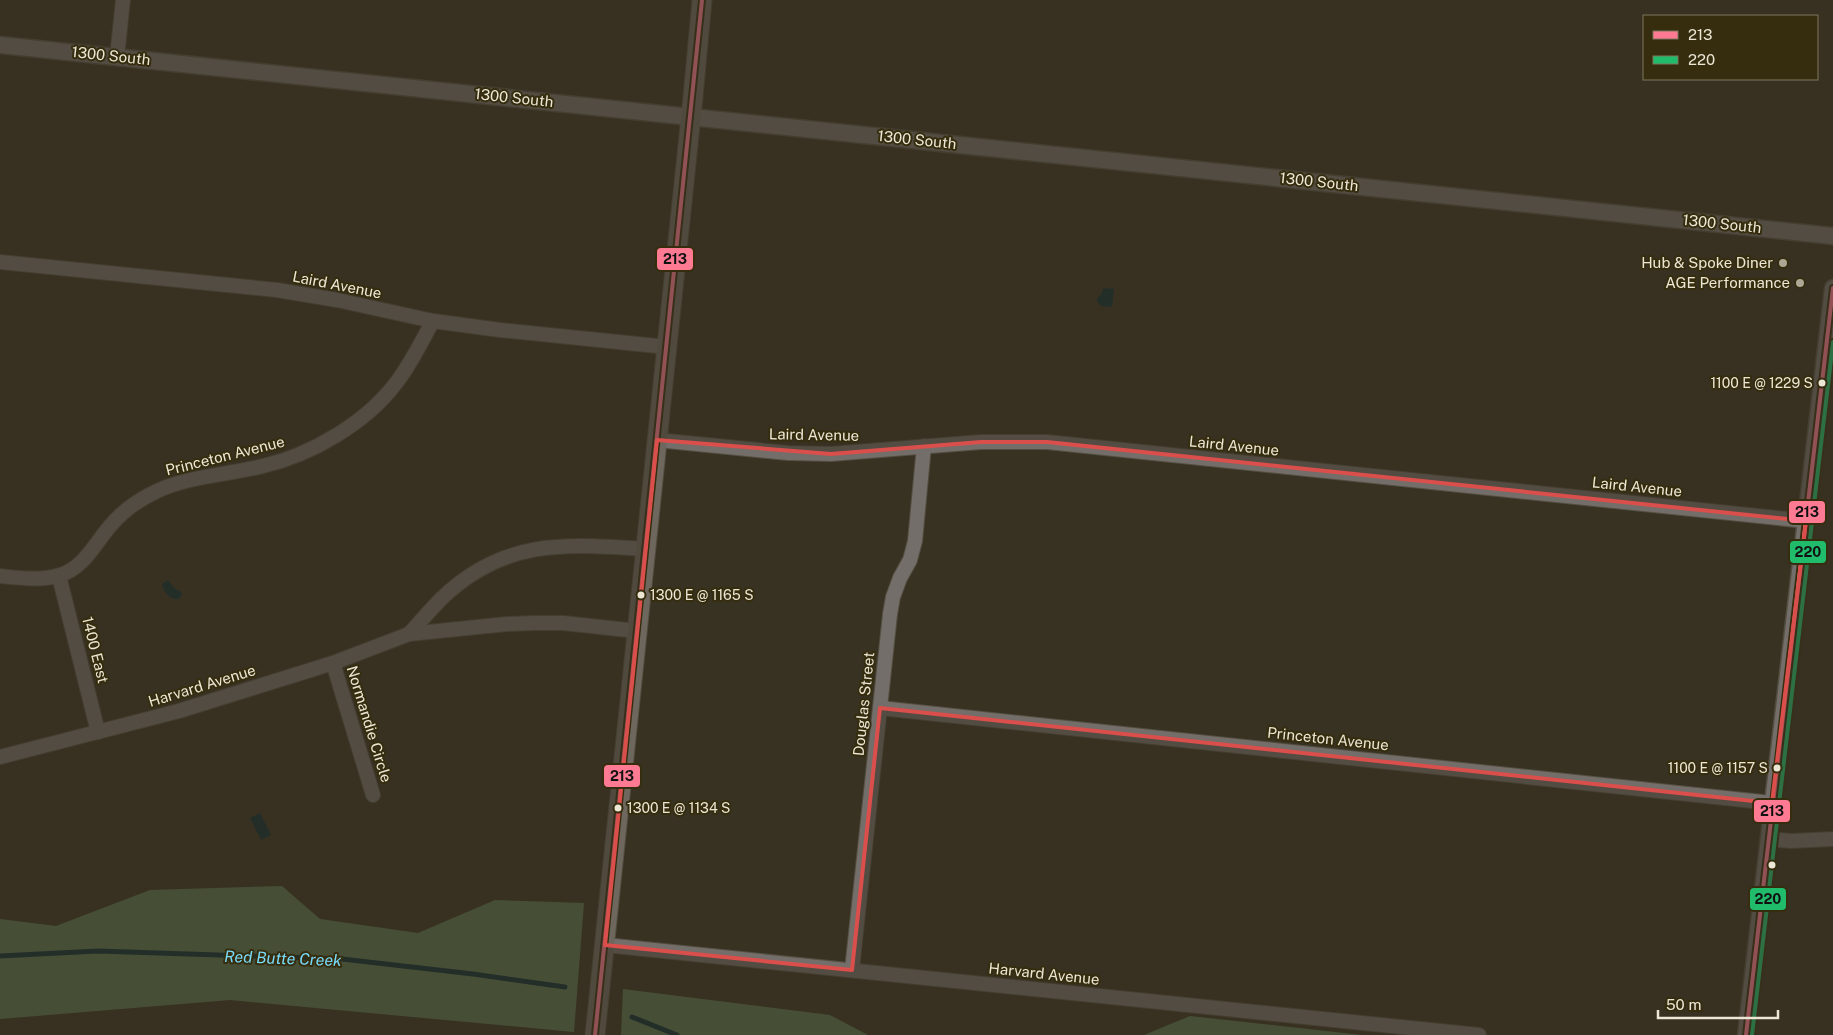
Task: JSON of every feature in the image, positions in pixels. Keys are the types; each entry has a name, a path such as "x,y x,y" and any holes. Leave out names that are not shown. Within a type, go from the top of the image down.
{"main road":[{"path":"595,1035 702,0"}],"street":[{"path":"117,57 123,0"},
{"name":"1300 South","path":"0,45 1833,236"},
{"name":"Laird Avenue","path":"0,262 277,290 337,300 433,321 500,330 667,347"},
{"path":"1746,1035 1833,288"},
{"name":"Princeton Avenue","path":"0,576 32,578 59,576 70,572 79,565 111,524 140,500 156,492 188,482 265,466 290,458 336,435 358,420 395,386 409,366 433,321"},
{"name":"Laird Avenue","path":"657,440 808,454 848,454 981,442 1047,442 1806,521"},
{"name":"Douglas Street","path":"852,970 891,606 900,578 913,551 917,530 924,446"},
{"name":"Harvard Avenue","path":"409,634 442,598 478,570 497,561 542,547 564,545 646,549"},
{"name":"1400 East","path":"59,576 98,732"},
{"name":"Harvard Avenue","path":"0,757 179,711 333,663 409,634 499,624 535,623 637,631"},
{"name":"Normandie Circle","path":"333,663 373,795"},
{"name":"Princeton Avenue","path":"880,708 1772,803"},
{"path":"1768,839 1791,841 1833,840"},
{"name":"Harvard Avenue","path":"604,945 1479,1035"}],"highlighted area":[{"path":"657,440 831,454 981,442 1047,442 1806,521 1772,803 880,708 852,970 605,945"}],"green space":[{"path":"282,886 320,919 418,933 495,900 584,903 574,1032 230,1000 0,1019 0,919 56,926 150,890"},
{"path":"623,989 830,1015 868,1035 621,1035"},
{"path":"1190,1016 1362,1035 1144,1035"}],"water":[{"path":"1103,288 1114,289 1112,307 1101,306 1097,302"},
{"path":"168,580 174,588 181,592 182,595 179,599 170,597 164,590 162,584"},
{"path":"260,813 271,835 261,840 250,818"}],"waterway":[{"name":"Red Butte Creek","path":"0,956 98,951 342,959 565,987"},
{"name":"Red Butte Creek","path":"632,1017 677,1035"}],"transit line":[{"name":"213","path":"595,1035 702,0"},
{"name":"213","path":"1746,1035 1833,288"},
{"name":"220","path":"1752,1035 1833,342"}],"place":[{"name":"Hub & Spoke Diner","path":"1783,263"},
{"name":"AGE Performance","path":"1800,283"},
{"name":"1100 E @ 1229 S","path":"1822,383"},
{"name":"1300 E @ 1165 S","path":"641,595"},
{"name":"1100 E @ 1157 S","path":"1777,768"},
{"name":"1300 E @ 1134 S","path":"618,808"}]}
